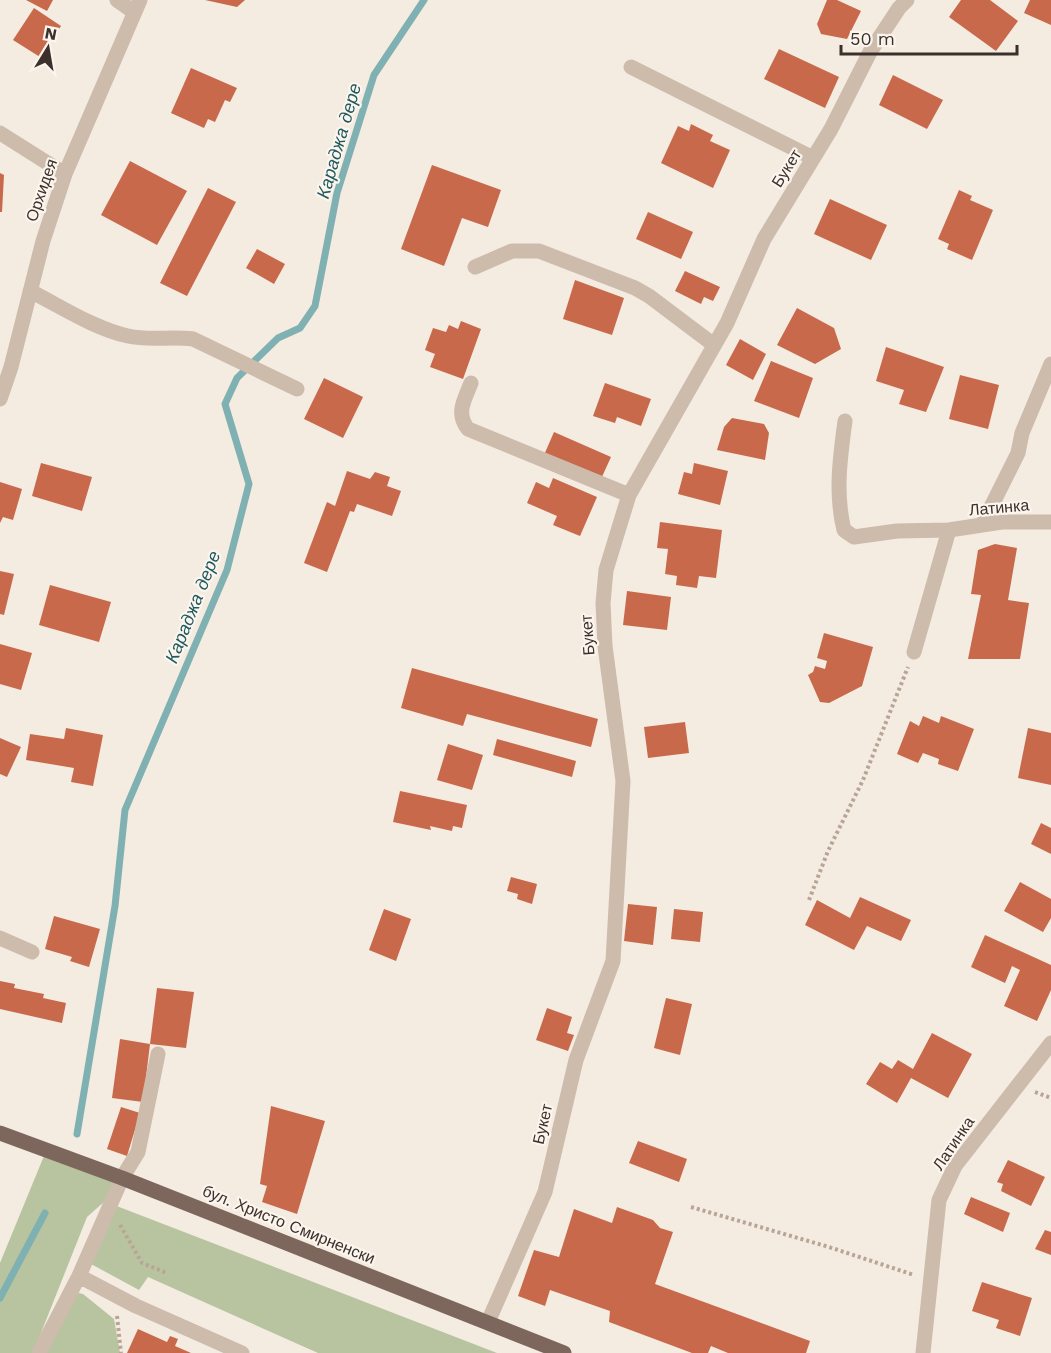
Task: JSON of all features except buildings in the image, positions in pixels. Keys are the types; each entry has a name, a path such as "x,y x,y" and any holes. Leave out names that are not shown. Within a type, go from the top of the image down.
{"main road":[{"name":"бул. Христо Смирненски","path":"0,1133 122,1178 562,1353"}],"street":[{"path":"117,0 137,6"},
{"name":"Букет","path":"488,1322 545,1192 576,1060 613,961 623,781 604,646 603,603 606,570 629,495 727,322 764,239 813,158 870,52 899,8 907,0"},
{"name":"Орхидея","path":"0,399 11,367 43,241 65,174 137,6"},
{"path":"631,67 813,158"},
{"path":"0,133 65,174"},
{"path":"475,267 512,251 539,251 635,288 714,345"},
{"path":"30,291 110,331 130,337 193,339 297,388"},
{"path":"982,525 1018,453 1022,433 1051,364"},
{"path":"471,383 460,412 468,429 629,495"},
{"name":"Латинка","path":"845,422 838,485 839,510 844,530 854,537 897,531 949,530 982,525 1051,522"},
{"path":"914,652 949,530"},
{"path":"0,938 32,952"},
{"name":"Латинка","path":"923,1353 939,1200 955,1166 1051,1043"},
{"path":"39,1353 79,1276 122,1178 138,1152 158,1054"},
{"path":"79,1276 114,1295 242,1353"}],"path":[{"path":"809,900 828,851 863,780 914,652"},
{"path":"110,1203 142,1263 167,1274"},
{"path":"691,1207 830,1247 930,1281"},
{"path":"114,1295 121,1353"}],"green space":[{"path":"46,1151 122,1178 114,1193 87,1217 33,1353 0,1353 0,1263"},
{"path":"114,1205 497,1353 318,1353 148,1277 139,1290 91,1264"},
{"path":"79,1293 114,1319 120,1353 44,1353 76,1294"}],"waterway":[{"name":"Караджа дере","path":"77,1134 115,906 125,810 227,570 249,484 225,404 237,378 278,338 300,328 315,306 337,193 374,75 424,0"},
{"name":"Караджа дере","path":"0,1298 45,1213"}]}
